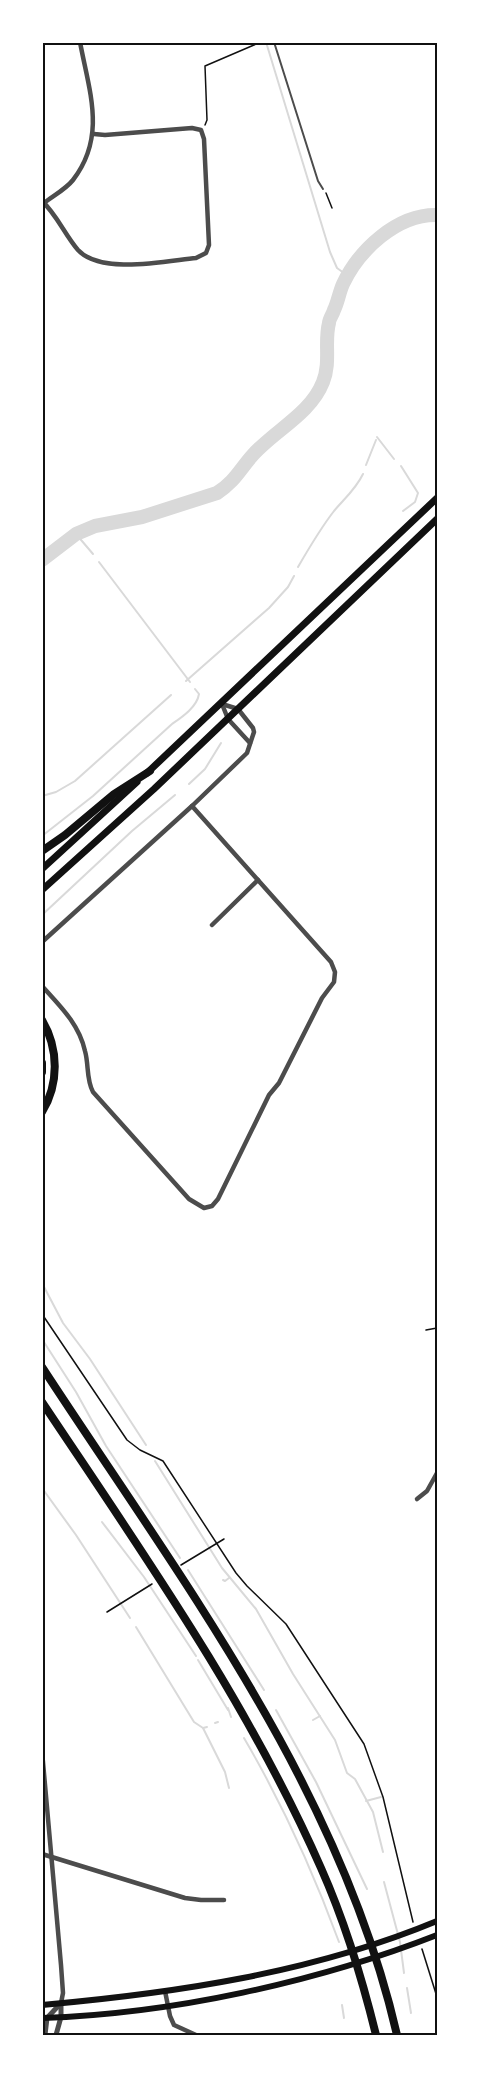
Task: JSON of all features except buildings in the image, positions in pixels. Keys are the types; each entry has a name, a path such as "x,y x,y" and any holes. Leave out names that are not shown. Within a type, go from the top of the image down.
{"highway":[{"path":"42,851 114,794 150,771"},
{"path":"42,1020 52,1042 55,1067 52,1089 42,1112"},
{"path":"42,1063 42,1072"},
{"path":"42,1367 214,1628 280,1740 340,1863 364,1923 382,1977 397,2035"},
{"path":"42,1402 197,1638 260,1745 295,1811 322,1869 352,1948 376,2035"}],"main road":[{"path":"42,869 222,704 437,498"},
{"path":"42,890 228,719 437,519"},
{"path":"42,2005 165,1992 236,1980 358,1950 437,1922"},
{"path":"45,2018 113,2013 221,1996 363,1961 434,1936"}],"street":[{"path":"80,42 93,114 92,144 85,162 72,181 43,202 79,251 93,260 126,264 200,258 206,253 209,245 204,139 201,130 192,128 94,134"},
{"path":"42,942 242,760 247,753 253,729 238,709 222,704"},
{"path":"222,704 228,719 250,743"},
{"path":"42,986 65,1011 78,1032 86,1054 89,1084 96,1096 189,1199 199,1207 212,1206 218,1199 269,1095 279,1083 335,977 331,962 192,806"},
{"path":"212,925 258,880"},
{"path":"417,1499 427,1491 437,1473"},
{"path":"42,1751 63,1993 61,2017 56,2035"},
{"path":"42,1854 185,1898 224,1900"},
{"path":"165,1992 174,2025 196,2035"},
{"path":"45,2035 45,2018 61,2003"}],"lane":[{"path":"274,42 318,181 323,189"}],"path":[{"path":"201,130 207,120 205,66 261,42"},
{"path":"323,189 333,208"},
{"path":"42,1314 127,1440 140,1450 163,1461 236,1573 286,1624 364,1744 383,1797 414,1924"},
{"path":"426,1330 437,1328"},
{"path":"420,1945 437,1997"}],"waterway":[{"path":"266,42 330,252 337,268 348,276"},
{"path":"42,560 76,534 95,526 142,517 217,493 228,485 251,457 300,413 317,394 325,375 330,320 343,284 359,259 381,236 394,227 422,216 437,215"},
{"path":"377,437 394,459"},
{"path":"366,465 376,440"},
{"path":"401,466 418,493 415,502 403,511"},
{"path":"298,567 324,525 363,474"},
{"path":"76,534 93,554"},
{"path":"55,544 58,548"},
{"path":"99,562 190,682"},
{"path":"186,681 269,608 288,587 294,576"},
{"path":"42,836 93,796 188,711 198,699 199,694 195,689"},
{"path":"42,796 56,792 75,781 171,695"},
{"path":"189,784 205,769 221,743"},
{"path":"42,915 132,831 175,795"},
{"path":"42,1283 63,1323 90,1359 146,1445"},
{"path":"42,1339 76,1392 106,1446 180,1558"},
{"path":"155,1461 222,1568 256,1609 293,1674 335,1740 347,1773 355,1779 373,1812 383,1852"},
{"path":"42,1488 76,1535 130,1618"},
{"path":"102,1522 144,1577 196,1656"},
{"path":"188,1570 264,1690"},
{"path":"223,1580 229,1578"},
{"path":"136,1627 194,1722 203,1728 207,1727"},
{"path":"198,1660 228,1710"},
{"path":"228,1708 231,1717"},
{"path":"276,1710 316,1782 367,1889"},
{"path":"313,1720 320,1716"},
{"path":"203,1728 225,1772 229,1788"},
{"path":"244,1738 296,1838 339,1942"},
{"path":"366,1801 381,1797"},
{"path":"384,1882 400,1942 404,1973"},
{"path":"407,1988 411,2013"},
{"path":"342,2005 344,2018"}]}
